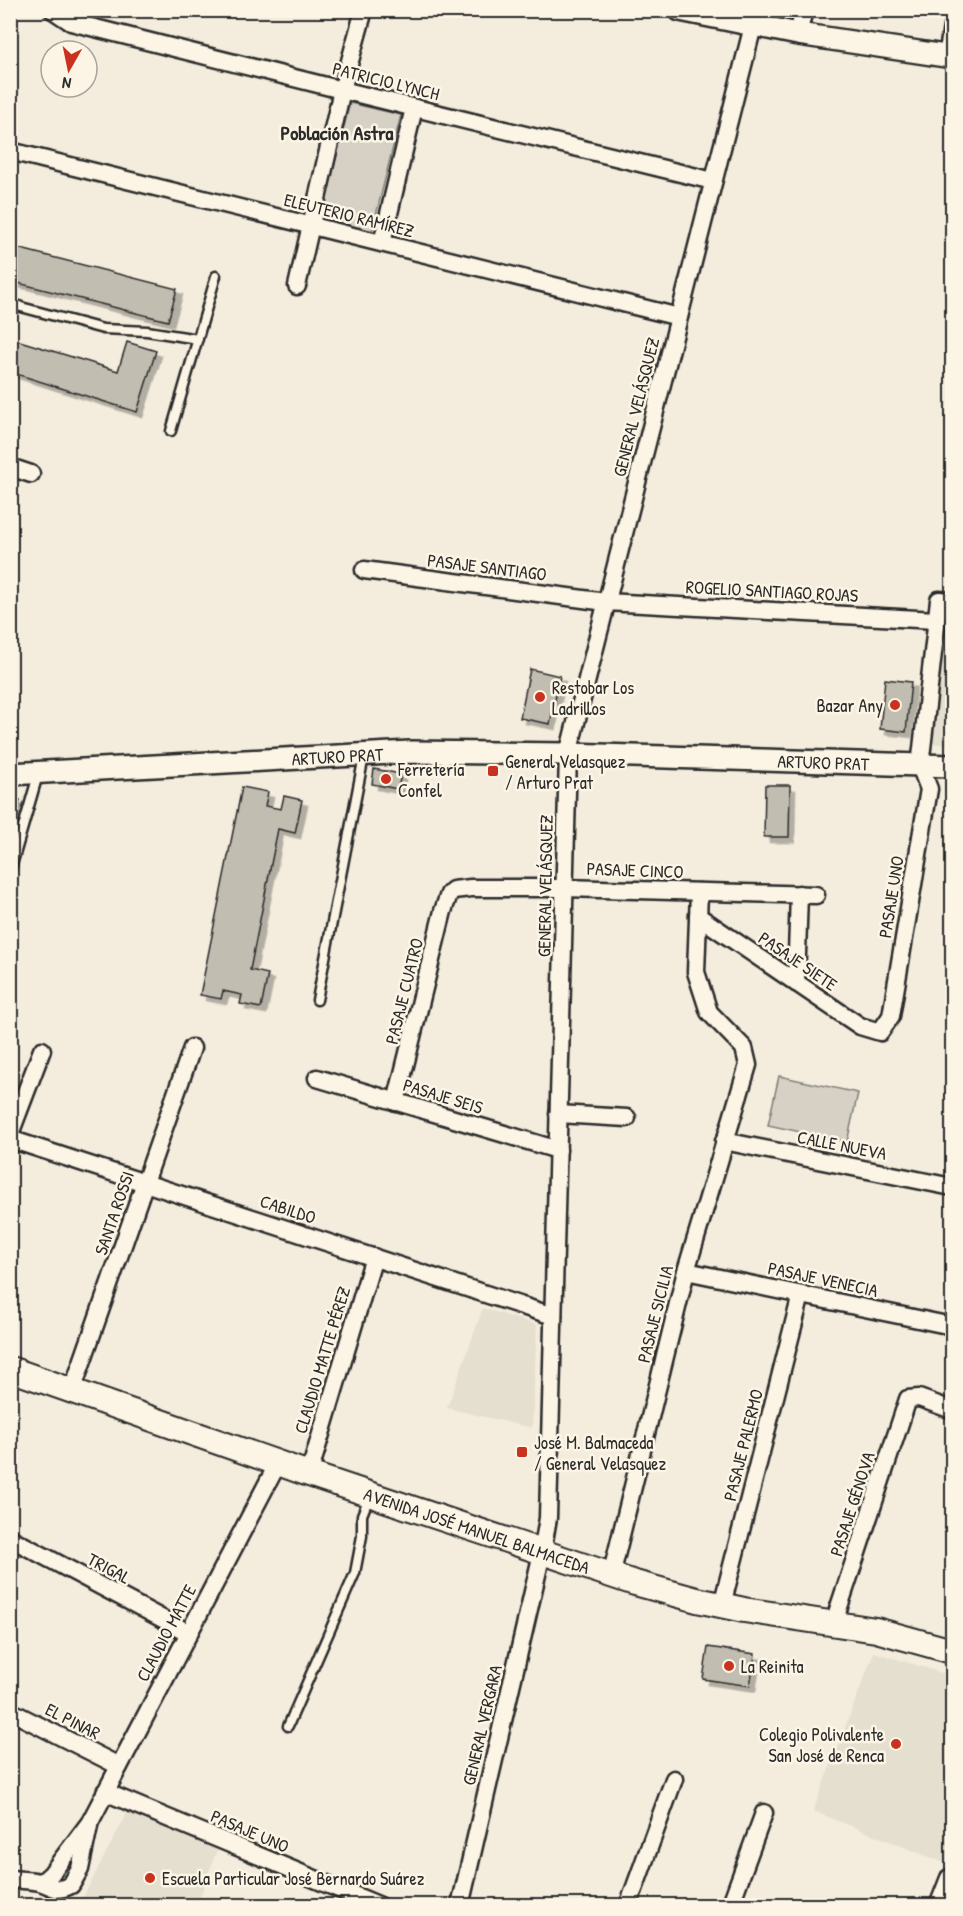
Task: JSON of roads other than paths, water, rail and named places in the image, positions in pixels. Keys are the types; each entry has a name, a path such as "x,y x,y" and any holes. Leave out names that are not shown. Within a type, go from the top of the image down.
{"main road":[{"name":"AVENIDA JOSÉ MANUEL BALMACEDA","path":"10,1369 309,1474 611,1576 697,1600 834,1622 951,1646"}],"street":[{"name":"PATRICIO LYNCH","path":"53,10 71,22 713,181"},
{"path":"297,285 342,90 364,10"},
{"path":"680,10 798,34 950,57 952,27"},
{"path":"798,34 804,10"},
{"name":"GENERAL VELÁSQUEZ","path":"542,1553 548,1518 567,754 753,26"},
{"path":"382,243 414,108"},
{"name":"ELEUTERIO RAMÍREZ","path":"10,151 679,317"},
{"path":"10,467 31,474"},
{"name":"PASAJE SANTIAGO","path":"364,570 606,602"},
{"path":"920,766 939,600 952,601"},
{"name":"ROGELIO SANTIAGO ROJAS","path":"606,602 936,620"},
{"name":"ARTURO PRAT","path":"10,774 410,752 567,754 952,766"},
{"name":"PASAJE UNO","path":"880,1032 891,1016 929,789 920,766"},
{"name":"PASAJE CINCO","path":"453,890 564,888 816,895"},
{"name":"PASAJE CUATRO","path":"396,1102 443,911 449,894 453,890"},
{"path":"698,916 699,892"},
{"path":"796,983 799,894"},
{"name":"PASAJE SIETE","path":"698,916 860,1026 880,1032"},
{"name":"PASAJE SICILIA","path":"611,1576 686,1271 748,1065 744,1048 709,1012 696,972 698,916"},
{"name":"SANTA ROSSI","path":"72,1391 192,1048"},
{"path":"10,1134 42,1050"},
{"name":"PASAJE SEIS","path":"317,1078 558,1150"},
{"path":"558,1114 627,1118"},
{"name":"CABILDO","path":"10,1139 553,1316"},
{"name":"CALLE NUEVA","path":"724,1141 952,1187"},
{"name":"CLAUDIO MATTE PÉREZ","path":"309,1474 374,1257"},
{"name":"PASAJE VENECIA","path":"686,1271 952,1324"},
{"name":"PASAJE PALERMO","path":"722,1605 801,1294"},
{"name":"PASAJE GÉNOVA","path":"834,1622 908,1399 919,1398 952,1410"},
{"name":"CLAUDIO MATTE","path":"90,1822 83,1859 75,1880 68,1887 60,1889 49,1887 42,1882 51,1874 90,1822 278,1463"},
{"name":"TRIGAL","path":"10,1538 189,1633"},
{"name":"GENERAL VERGARA","path":"465,1904 542,1553"},
{"name":"EL PINAR","path":"10,1711 118,1766"},
{"path":"628,1905 674,1779"},
{"name":"PASAJE UNO","path":"105,1792 380,1905"},
{"path":"730,1905 764,1813"},
{"path":"939,1905 949,1878"},
{"path":"10,1879 42,1882"}],"lane":[{"path":"171,431 216,276"},
{"path":"10,302 103,329 147,331 198,339"},
{"path":"317,1000 365,753"},
{"path":"10,872 38,773"},
{"path":"288,1726 355,1573 362,1536 362,1515 370,1495"}],"place":[{"name":"Restobar Los Ladrillos","path":"540,697"},
{"name":"Bazar Any","path":"895,705"},
{"name":"General Velasquez / Arturo Prat","path":"493,771"},
{"name":"Ferretería Confel","path":"386,779"},
{"name":"José M. Balmaceda / General Velasquez","path":"522,1452"},
{"name":"La Reinita","path":"729,1666"},
{"name":"Colegio Polivalente San José de Renca","path":"896,1744"},
{"name":"Escuela Particular José Bernardo Suárez","path":"150,1878"}],"district":[{"name":"Población Astra","path":"337,132"}]}
